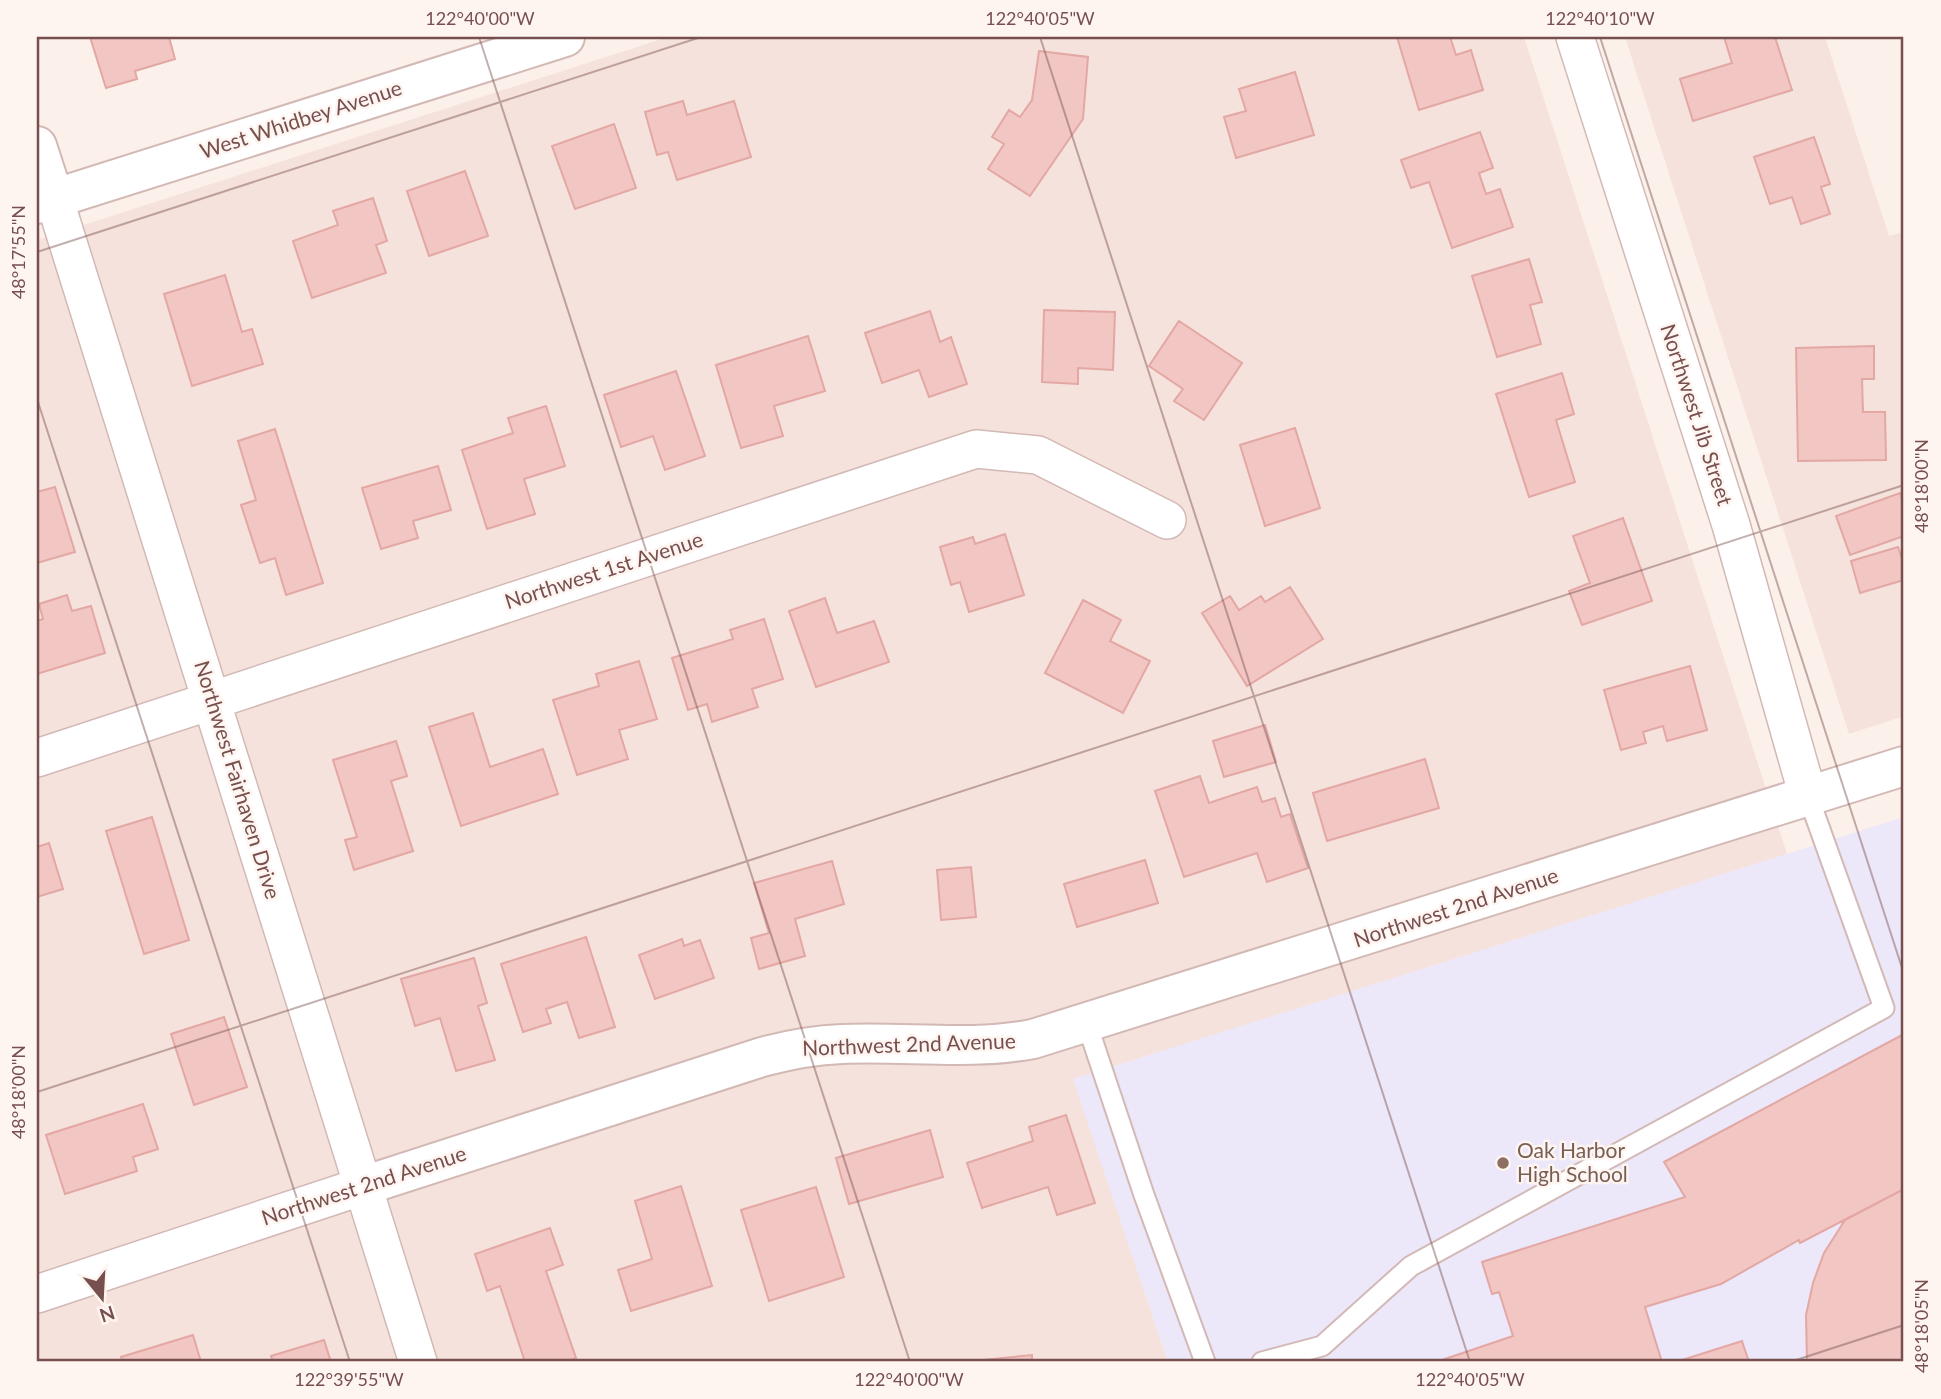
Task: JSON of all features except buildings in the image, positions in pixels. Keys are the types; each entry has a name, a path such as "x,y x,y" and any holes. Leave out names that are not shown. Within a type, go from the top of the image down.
{"street":[{"name":"West Whidbey Avenue","path":"45,201 565,37"},
{"name":"Northwest Jib Street","path":"1575,37 1731,525 1808,796"},
{"path":"37,146 45,201"},
{"name":"Northwest Fairhaven Drive","path":"45,201 213,702 418,1362"},
{"name":"Northwest 1st Avenue","path":"37,758 976,449 1038,455 1167,520"},
{"name":"Northwest 2nd Avenue","path":"37,1294 762,1057 799,1048 843,1044 1001,1045 1087,1024 1904,766"}],"lane":[{"path":"1262,1362 1322,1346 1411,1266 1884,1008 1808,796"},
{"path":"1087,1024 1144,1195 1205,1362"}],"shaded area":[{"path":"668,37 1524,37 1787,854 1074,1079 1168,1362 37,1362 37,240"},
{"path":"1625,37 1825,37 1889,236 1904,232 1904,716 1849,734"},
{"name":"Oak Harbor High School","path":"1904,817 1904,1362 1168,1362 1073,1079"}],"place":[{"name":"Oak Harbor High School","path":"1503,1163"}]}
